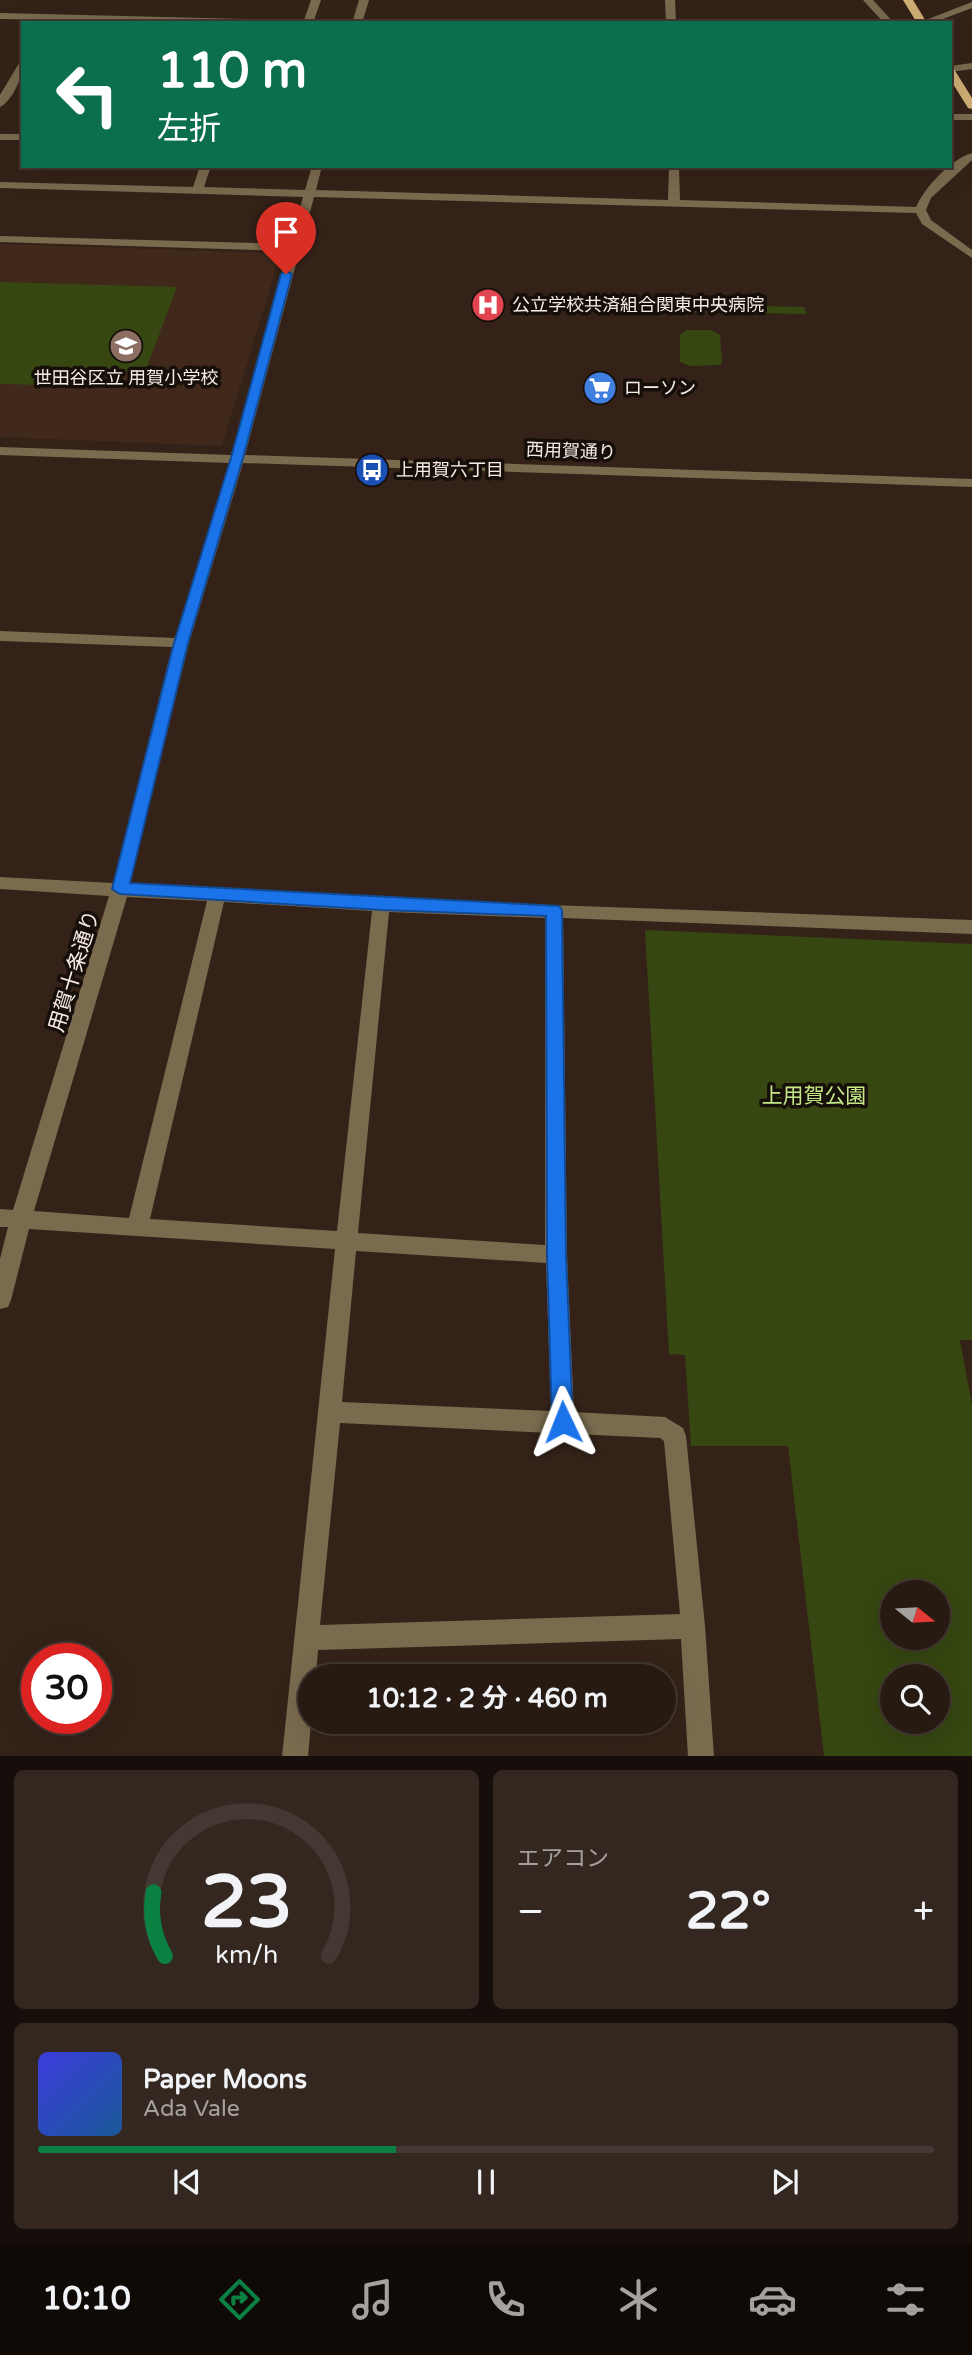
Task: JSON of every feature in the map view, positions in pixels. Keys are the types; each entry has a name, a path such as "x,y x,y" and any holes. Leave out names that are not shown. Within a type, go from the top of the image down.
{"main road":[{"path":"908,0 922,21"},
{"path":"952,73 972,106"}],"street":[{"path":"309,21 316,0"},
{"path":"358,21 364,0"},
{"path":"670,0 671,21"},
{"path":"868,0 887,21"},
{"path":"928,21 972,5"},
{"path":"0,16 223,21"},
{"path":"952,70 972,66"},
{"path":"0,104 3,93 21,68"},
{"path":"3,93 21,94"},
{"path":"952,117 972,117"},
{"path":"0,137 21,137"},
{"path":"920,209 926,197 965,159 972,156"},
{"path":"197,190 205,168"},
{"name":"用賀十条通り","path":"0,1300 11,1218 120,889 181,643 237,458 316,168"},
{"path":"674,168 674,203"},
{"path":"0,185 920,209"},
{"path":"920,209 926,222 972,255"},
{"path":"0,239 293,248"},
{"name":"西用賀通り","path":"0,451 972,483"},
{"path":"0,636 181,643"},
{"path":"0,883 382,905 972,927"},
{"path":"137,1229 216,895"},
{"path":"295,1756 382,905"},
{"path":"554,910 556,1255 563,1422"},
{"path":"11,1218 137,1229 556,1255"},
{"path":"329,1412 665,1428 675,1436 693,1626 701,1756"},
{"path":"306,1638 693,1626"}],"shaded area":[{"name":"世田谷区立 用賀小学校","path":"0,244 280,255 222,446 0,437"}],"green space":[{"path":"0,282 177,287 145,372 53,369 45,385 0,384"},
{"path":"667,304 804,307 807,314 670,312"},
{"path":"686,330 711,330 720,335 720,365 690,366 680,362 680,335"},
{"name":"上用賀公園","path":"645,930 972,944 972,1340 960,1340 972,1405 972,1756 824,1756 788,1446 691,1446 685,1355 669,1354"}],"place":[{"name":"公立学校共済組合関東中央病院","path":"488,305"},
{"name":"世田谷区立 用賀小学校","path":"126,346"},
{"name":"ローソン","path":"600,388"},
{"name":"上用賀六丁目","path":"372,470"}],"route":[{"path":"286,274 237,458 181,643 120,889 382,905 554,910 556,1255 563,1422"}]}
